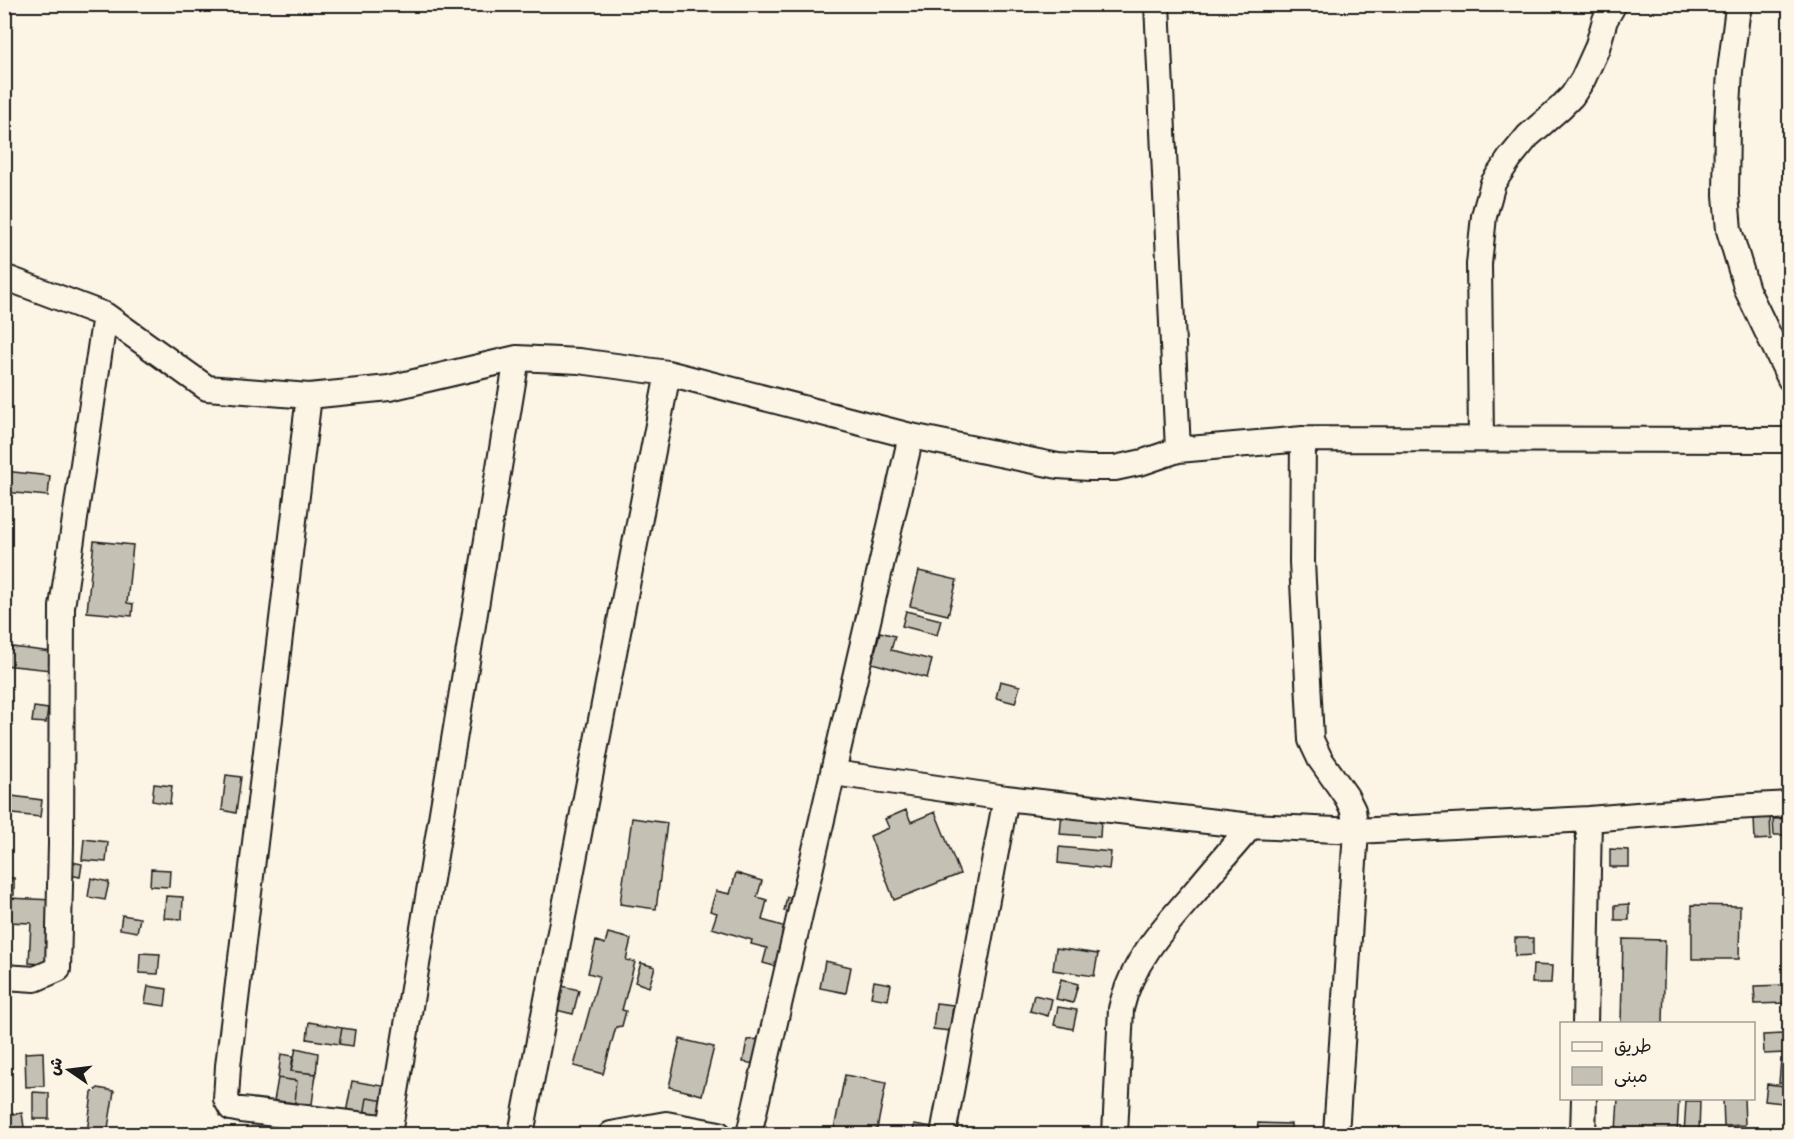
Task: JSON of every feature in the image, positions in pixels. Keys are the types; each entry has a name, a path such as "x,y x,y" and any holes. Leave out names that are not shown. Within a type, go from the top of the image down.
{"street":[{"path":"1157,4 1178,450"},
{"path":"1481,439 1479,264 1484,216 1493,183 1528,136 1572,96 1583,79 1597,48 1605,20 1614,4"},
{"path":"1740,4 1730,71 1727,126 1725,195 1729,230 1747,290 1790,379"},
{"path":"4,278 105,315 207,388 309,396 389,388 517,358 579,361 668,373 911,436 1058,466 1114,468 1143,462 1178,450 1303,438 1790,440"},
{"path":"4,977 35,979 58,969 62,608 105,315"},
{"path":"309,396 228,1066 226,1099 231,1108 241,1110 390,1131 517,358"},
{"path":"521,1134 668,373"},
{"path":"749,1134 911,436"},
{"path":"1303,438 1302,562 1311,740 1320,759 1353,810 1356,831 1336,1134"},
{"path":"834,773 1006,798 1251,826 1356,831 1589,819 1790,804"},
{"path":"944,1134 1006,798"},
{"path":"1585,1022 1589,819"},
{"path":"1115,1134 1121,1009 1124,993 1137,967 1158,935 1251,826"},
{"path":"1583,1134 1584,1100"},
{"path":"611,1134 667,1129 719,1134"}],"building":[{"path":"4,471 50,476 48,496 4,492"},
{"path":"94,541 133,545 127,603 133,604 132,616 87,612"},
{"path":"919,571 957,580 948,615 910,606"},
{"path":"906,611 941,620 937,635 902,626"},
{"path":"880,632 895,636 891,650 932,660 927,678 872,663"},
{"path":"4,646 52,652 51,670 4,665"},
{"path":"1000,681 1020,686 1015,703 996,698"},
{"path":"34,707 48,709 46,723 32,722"},
{"path":"4,751 9,752 5,788 4,788"},
{"path":"226,775 241,777 236,813 222,810"},
{"path":"154,784 172,786 170,804 152,801"},
{"path":"4,795 42,800 40,817 4,813"},
{"path":"906,810 911,822 935,812 960,874 894,900 870,836 889,828 885,819"},
{"path":"1062,813 1101,820 1100,837 1060,834"},
{"path":"1770,816 1771,839 1755,840 1754,818"},
{"path":"632,818 667,823 656,909 620,904"},
{"path":"1790,818 1790,835 1774,835 1773,819"},
{"path":"84,839 108,842 106,862 82,860"},
{"path":"1059,847 1111,852 1109,869 1058,863"},
{"path":"1610,849 1629,850 1629,867 1610,867"},
{"path":"67,861 82,864 80,877 64,874"},
{"path":"151,869 170,870 169,887 150,886"},
{"path":"736,873 762,881 757,897 767,900 762,920 789,928 778,967 763,963 767,948 751,944 752,940 712,928 717,913 710,911 716,891 730,894"},
{"path":"4,878 14,878 14,895 4,896"},
{"path":"91,878 109,882 105,900 88,897"},
{"path":"166,896 183,897 182,919 164,918"},
{"path":"787,897 802,900 798,914 784,911"},
{"path":"8,898 54,900 51,965 29,963 31,923 7,922"},
{"path":"1629,904 1629,920 1615,920 1615,905"},
{"path":"1692,905 1740,906 1739,959 1692,959"},
{"path":"122,915 140,918 137,932 120,929"},
{"path":"608,933 631,939 626,960 635,962 622,1010 626,1011 622,1026 616,1027 603,1074 574,1066 599,976 588,973 596,941 605,944"},
{"path":"1515,938 1533,938 1533,955 1515,956"},
{"path":"1623,939 1665,940 1663,1022 1621,1022"},
{"path":"1056,948 1098,954 1094,976 1053,970"},
{"path":"140,953 160,954 158,974 139,973"},
{"path":"825,961 851,967 846,993 820,988"},
{"path":"641,963 655,967 649,987 635,982"},
{"path":"1533,965 1552,966 1551,983 1532,983"},
{"path":"1061,979 1078,984 1073,1003 1056,999"},
{"path":"874,981 891,984 888,1000 871,997"},
{"path":"1790,985 1790,1003 1755,1004 1754,986"},
{"path":"148,986 167,989 165,1006 145,1003"},
{"path":"562,986 579,990 573,1014 556,1010"},
{"path":"1034,995 1052,999 1048,1016 1030,1011"},
{"path":"936,1003 953,1005 950,1031 933,1029"},
{"path":"1058,1007 1077,1010 1073,1029 1054,1025"},
{"path":"309,1022 342,1028 339,1044 307,1039"},
{"path":"342,1028 355,1030 353,1046 339,1044"},
{"path":"1783,1034 1784,1053 1764,1054 1763,1035"},
{"path":"680,1039 714,1047 702,1095 669,1087"},
{"path":"761,1039 755,1064 743,1062 747,1040"},
{"path":"296,1048 318,1053 316,1074 291,1071"},
{"path":"43,1052 44,1086 26,1087 25,1053"},
{"path":"281,1054 293,1056 291,1071 316,1074 312,1104 295,1103 297,1081 278,1078"},
{"path":"1781,1059 1790,1059 1790,1083 1779,1083"},
{"path":"845,1075 886,1083 876,1134 833,1134"},
{"path":"278,1078 297,1081 295,1103 274,1101"},
{"path":"352,1081 389,1087 386,1101 367,1098 364,1116 346,1113"},
{"path":"1767,1084 1785,1086 1783,1103 1765,1101"},
{"path":"98,1088 114,1091 107,1134 87,1133 92,1093"},
{"path":"33,1092 49,1093 49,1119 33,1119"},
{"path":"367,1098 386,1101 383,1119 364,1116"},
{"path":"1618,1100 1679,1100 1677,1134 1616,1132"},
{"path":"1723,1100 1744,1100 1745,1125 1724,1126"},
{"path":"1686,1101 1700,1101 1699,1134 1684,1134"},
{"path":"22,1113 25,1134 4,1134 4,1115"},
{"path":"1258,1123 1291,1124 1291,1134 1257,1134"},
{"path":"914,1124 939,1128 938,1134 913,1134"}]}
